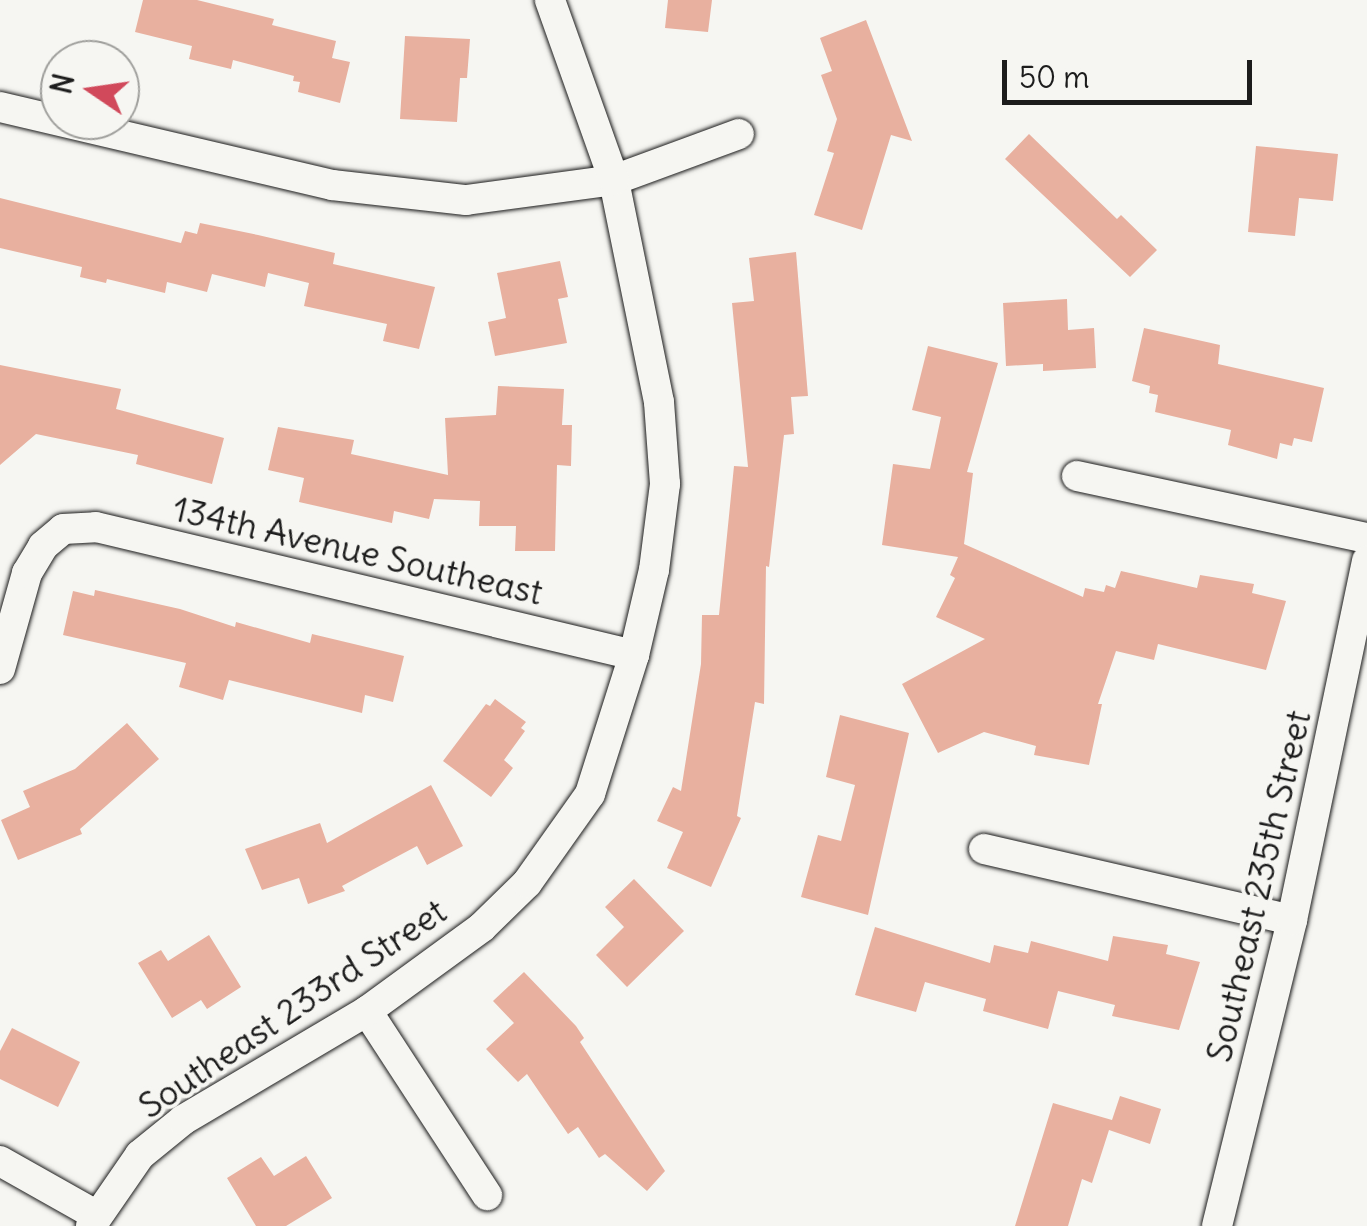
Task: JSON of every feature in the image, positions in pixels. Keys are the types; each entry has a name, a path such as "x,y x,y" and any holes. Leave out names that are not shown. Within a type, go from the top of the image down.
{"street":[{"name":"Southeast 233rd Street","path":"93,1220 140,1155 183,1120 367,1011 482,927 527,883 590,794 634,654 654,570 665,484 659,402 614,180 550,0"},
{"path":"0,107 332,185 410,197 466,200 614,180 739,134"},
{"path":"1077,476 1367,538"},
{"name":"134th Avenue Southeast","path":"0,669 27,573 43,546 63,530 96,527 634,654"},
{"name":"Southeast 235th Street","path":"1218,1226 1292,920 1367,562"},
{"path":"984,849 1292,920"},
{"path":"367,1011 487,1195"},
{"path":"0,1160 93,1220"}],"building":[{"path":"143,0 197,0 274,19 272,25 336,41 332,58 350,62 340,103 298,92 300,82 293,81 294,76 233,60 231,69 189,59 192,46 135,32"},
{"path":"668,0 712,0 708,32 665,28"},
{"path":"866,20 912,141 891,135 862,230 814,215 834,153 827,151 837,119 821,75 832,71 820,38"},
{"path":"405,36 470,39 467,78 460,78 457,122 400,119"},
{"path":"1029,134 1117,219 1121,215 1157,250 1130,277 1005,159"},
{"path":"1256,146 1338,154 1333,201 1299,198 1295,236 1248,232"},
{"path":"0,198 181,243 185,231 197,234 200,223 335,253 333,264 435,287 419,349 383,341 387,324 304,306 309,283 268,273 265,287 212,274 207,292 167,282 165,293 107,279 106,283 80,277 82,267 0,248"},
{"path":"796,252 808,396 791,397 794,434 784,435 769,567 766,566 764,704 755,702 737,816 741,818 711,887 667,868 683,832 657,821 673,787 681,791 701,664 702,615 719,615 734,466 748,467 732,303 754,301 749,258"},
{"path":"560,261 568,297 558,299 567,343 495,356 488,322 506,318 497,273"},
{"path":"1067,299 1068,330 1094,328 1096,368 1043,371 1043,364 1006,366 1003,303"},
{"path":"1144,328 1220,345 1218,364 1324,388 1312,442 1294,438 1292,446 1280,443 1277,459 1228,445 1231,430 1155,412 1158,395 1149,393 1150,386 1132,381"},
{"path":"928,346 998,363 967,472 973,473 964,544 1083,597 1085,588 1104,592 1106,585 1115,588 1121,571 1197,588 1200,575 1254,584 1252,593 1286,601 1266,670 1158,644 1154,660 1116,651 1098,704 1102,704 1089,765 1034,755 1036,746 984,732 938,753 902,684 985,639 936,617 955,578 950,575 958,557 882,545 893,464 930,469 941,417 912,410"},
{"path":"0,365 121,389 116,409 224,438 212,484 136,464 138,455 36,434 0,465"},
{"path":"498,386 564,389 562,425 572,425 571,466 557,465 555,551 515,551 516,526 479,526 480,501 434,499 429,519 394,511 392,523 299,502 304,478 268,470 278,427 354,440 351,454 448,475 445,418 496,415"},
{"path":"95,590 180,609 235,627 236,622 310,643 312,634 404,656 393,702 365,695 362,713 229,680 223,700 179,687 186,663 63,635 73,591 94,596"},
{"path":"495,699 526,722 521,728 525,731 504,760 513,768 491,797 443,761 486,704 490,706"},
{"path":"840,715 909,733 868,915 801,897 818,835 841,841 855,785 826,777"},
{"path":"127,723 159,759 80,829 82,834 18,860 1,820 30,807 23,791 75,769"},
{"path":"431,785 463,846 427,865 417,846 342,886 345,891 308,904 299,878 262,890 245,849 320,823 327,843"},
{"path":"634,879 684,931 627,987 596,955 624,927 605,907"},
{"path":"875,927 990,963 994,945 1028,953 1031,941 1108,961 1113,936 1168,945 1166,954 1200,962 1179,1030 1112,1016 1115,1005 1058,991 1048,1029 983,1011 986,999 925,982 916,1012 855,995"},
{"path":"209,935 241,987 207,1009 201,1000 172,1018 138,963 161,950 168,961"},
{"path":"524,972 576,1026 584,1038 580,1042 665,1171 647,1191 605,1154 599,1158 578,1127 568,1134 527,1074 518,1082 486,1049 514,1023 493,1001"},
{"path":"12,1028 80,1062 58,1107 0,1079 0,1051"},
{"path":"1120,1096 1161,1109 1150,1144 1109,1130 1092,1183 1082,1179 1068,1226 1015,1226 1053,1103 1112,1120"},
{"path":"306,1156 332,1198 286,1226 256,1226 227,1178 261,1157 274,1176"}]}
